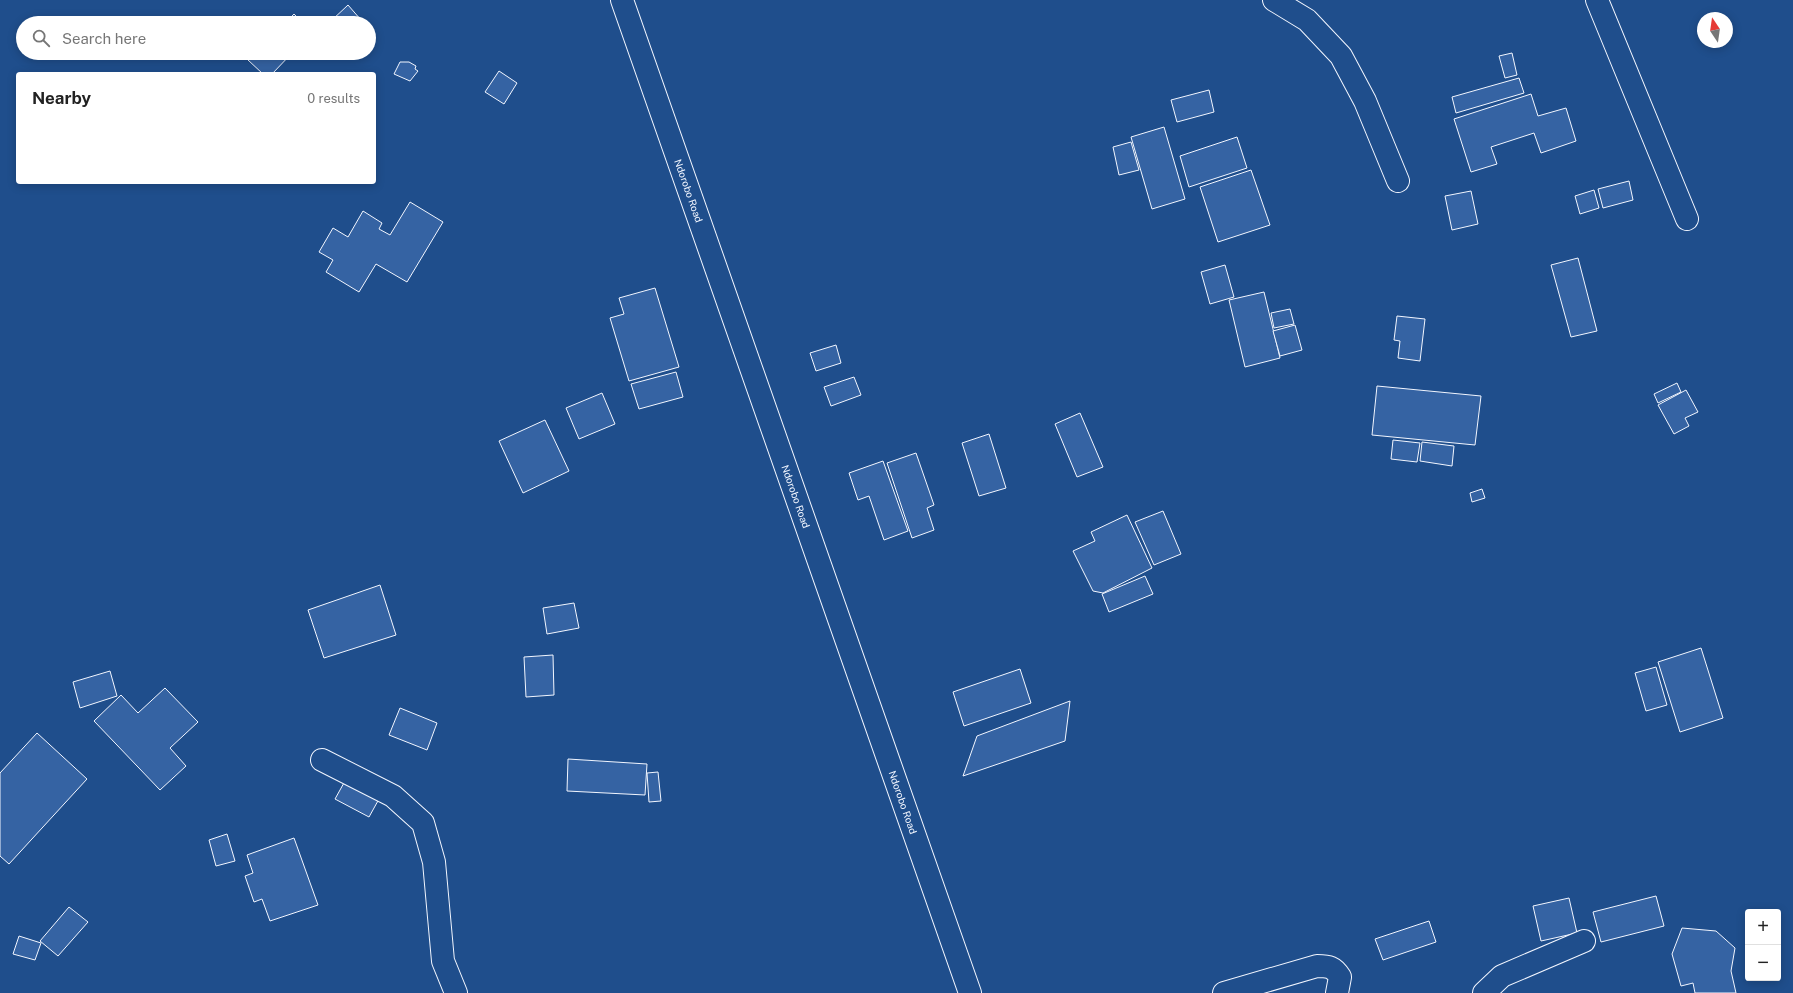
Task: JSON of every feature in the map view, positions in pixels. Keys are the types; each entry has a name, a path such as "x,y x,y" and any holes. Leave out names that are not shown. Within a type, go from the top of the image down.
{"street":[{"name":"Ndorobo Road","path":"622,0 970,993"},
{"path":"1274,0 1306,20 1341,56 1365,101 1398,181"},
{"path":"1596,0 1687,219"},
{"path":"322,760 393,796 423,823 434,862 443,961 456,993"},
{"path":"1484,993 1502,976 1584,941"},
{"path":"1224,993 1317,966 1330,966 1337,971 1340,977 1337,993"}],"building":[{"path":"348,5 358,16 336,16"},
{"path":"1512,53 1517,75 1505,78 1499,56"},
{"path":"248,60 285,60 274,72 261,72"},
{"path":"400,62 409,62 416,66 415,69 418,71 410,81 394,74"},
{"path":"499,71 517,83 504,104 485,92"},
{"path":"1519,78 1524,93 1456,113 1452,97"},
{"path":"1209,90 1214,112 1177,122 1171,100"},
{"path":"1531,94 1538,116 1566,108 1576,141 1541,153 1534,133 1491,147 1497,164 1471,172 1454,119"},
{"path":"1164,127 1185,199 1152,209 1131,137"},
{"path":"1237,137 1247,168 1189,187 1180,156"},
{"path":"1131,142 1139,170 1119,175 1113,147"},
{"path":"1251,170 1270,225 1218,242 1200,187"},
{"path":"1629,181 1633,200 1603,208 1598,189"},
{"path":"1594,190 1599,208 1580,214 1575,196"},
{"path":"1471,191 1478,224 1452,230 1445,196"},
{"path":"410,202 443,222 407,282 376,264 359,292 326,272 333,260 319,252 333,228 348,237 363,211 382,223 379,229 390,235"},
{"path":"1578,258 1597,331 1571,337 1551,265"},
{"path":"1225,265 1234,297 1210,304 1201,272"},
{"path":"655,288 679,367 629,381 610,318 624,314 619,298"},
{"path":"1264,292 1280,358 1245,367 1229,300"},
{"path":"1290,309 1294,324 1274,328 1271,313"},
{"path":"1397,316 1425,319 1420,361 1398,358 1400,341 1394,340"},
{"path":"1295,325 1302,350 1280,356 1273,331"},
{"path":"836,345 841,363 816,371 810,353"},
{"path":"676,372 683,397 639,409 631,384"},
{"path":"854,377 861,395 831,406 824,387"},
{"path":"1677,383 1681,392 1658,403 1654,394"},
{"path":"1377,386 1481,396 1475,445 1372,435"},
{"path":"1686,390 1698,412 1685,418 1689,426 1674,434 1658,405"},
{"path":"602,393 615,424 579,439 566,408"},
{"path":"1080,413 1103,467 1077,477 1055,424"},
{"path":"545,420 569,471 523,493 499,441"},
{"path":"989,434 1006,488 979,496 962,443"},
{"path":"1393,440 1420,443 1417,462 1391,459"},
{"path":"1422,442 1454,446 1452,466 1420,461"},
{"path":"916,453 934,505 927,508 934,530 912,538 887,463"},
{"path":"883,461 908,531 884,540 869,496 858,500 849,473"},
{"path":"1482,489 1485,498 1472,502 1470,493"},
{"path":"1163,511 1181,554 1154,565 1135,522"},
{"path":"1127,515 1152,568 1103,593 1093,591 1073,551 1095,541 1091,532"},
{"path":"1145,576 1153,594 1109,612 1102,594"},
{"path":"380,585 396,635 324,658 308,610"},
{"path":"574,603 579,628 547,634 543,608"},
{"path":"1701,648 1723,718 1680,732 1658,662"},
{"path":"553,655 554,695 526,697 524,657"},
{"path":"1656,667 1667,705 1646,711 1635,673"},
{"path":"1020,669 1031,703 964,726 953,692"},
{"path":"110,671 117,696 80,708 73,682"},
{"path":"165,688 198,722 170,748 186,766 160,790 94,721 121,695 138,713"},
{"path":"1070,701 1065,741 963,776 977,736"},
{"path":"400,708 437,723 427,750 389,735"},
{"path":"37,733 87,779 9,864 0,856 0,773"},
{"path":"568,759 647,764 645,795 567,791"},
{"path":"658,772 661,801 649,802 647,773"},
{"path":"345,781 379,799 369,817 335,799"},
{"path":"227,834 235,861 216,866 209,840"},
{"path":"294,838 318,905 270,921 262,899 254,902 245,876 253,873 247,855"},
{"path":"1656,896 1664,926 1601,942 1593,912"},
{"path":"1569,898 1577,933 1541,941 1533,906"},
{"path":"69,907 88,922 58,956 40,941"},
{"path":"1429,921 1436,942 1383,960 1375,939"},
{"path":"1682,928 1716,931 1735,948 1731,971 1736,993 1695,993 1693,983 1681,986 1672,954"},
{"path":"19,936 41,943 35,960 13,954"}]}
